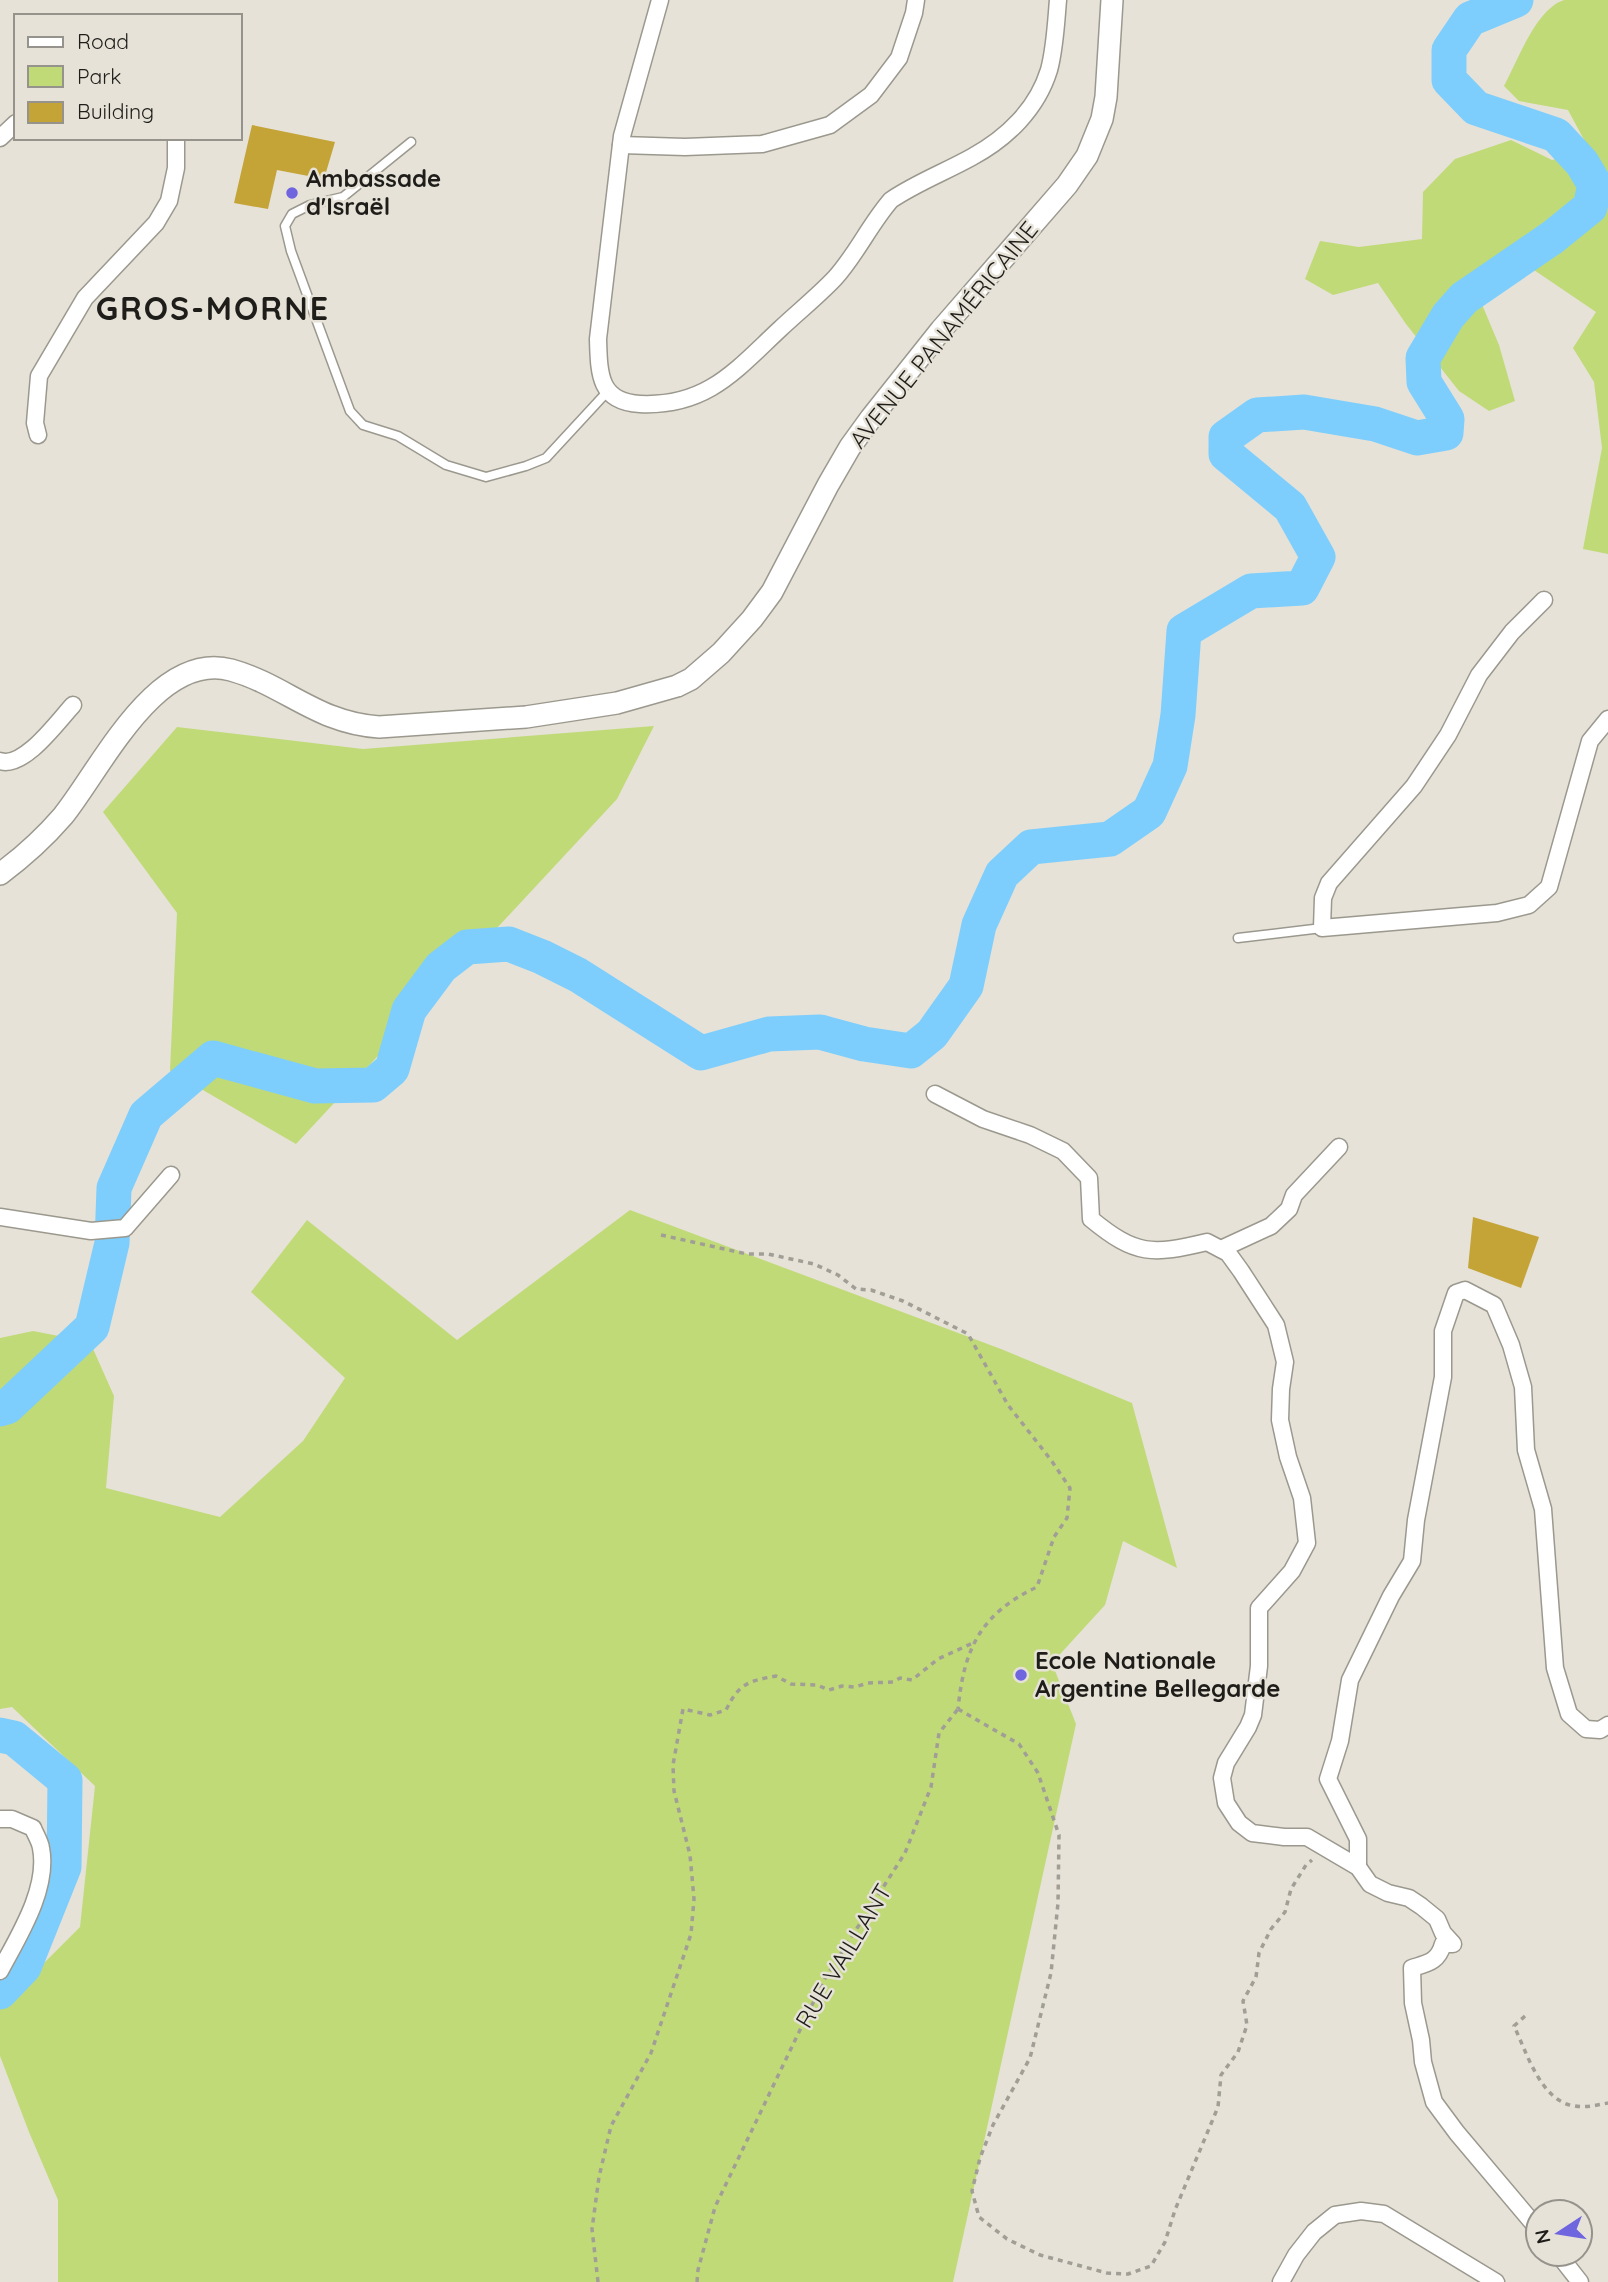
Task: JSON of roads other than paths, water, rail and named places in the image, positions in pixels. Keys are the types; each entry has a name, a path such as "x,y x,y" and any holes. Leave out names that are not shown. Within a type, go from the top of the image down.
{"main road":[{"name":"AVENUE PANAMÉRICAINE","path":"0,874 37,843 63,815 126,726 150,698 169,682 200,671 230,670 333,718 358,726 379,727 526,717 617,703 677,686 699,673 752,619 772,592 828,485 871,418 941,330 1067,185 1087,156 1102,119 1106,97 1112,0"}],"street":[{"path":"660,0 622,141 598,339 599,371 607,392 625,403 656,404 698,396 725,381 835,278 891,200 990,146 1026,115 1049,71 1058,0"},
{"path":"622,141 685,147 762,144 830,125 872,95 899,58 916,0"},
{"path":"0,138 14,126"},
{"path":"38,435 34,424 38,376 85,298 156,223 169,201 176,168 176,140"},
{"path":"1544,600 1512,632 1479,675 1448,734 1414,786 1329,883 1323,898 1322,928 1497,913 1530,905 1549,887 1590,741 1608,719"},
{"path":"0,761 6,763 25,757 73,705"},
{"path":"935,1094 983,1119 1063,1151 1089,1178 1091,1219 1111,1235 1135,1247 1167,1251 1207,1242 1228,1253 1276,1325 1286,1362 1281,1389 1280,1420 1288,1457 1302,1498 1307,1543 1292,1571 1259,1608 1259,1666 1253,1715 1226,1763 1222,1778 1226,1803 1239,1823 1252,1833 1307,1837 1358,1867 1370,1884 1409,1898 1437,1919 1443,1933 1453,1944 1443,1944 1440,1954 1433,1962 1412,1968 1413,2003 1423,2062 1434,2102 1524,2212"},
{"path":"1221,1249 1271,1226 1289,1209 1294,1195 1339,1147"},
{"path":"0,1217 91,1231 125,1228 171,1175"},
{"path":"1358,1867 1358,1839 1328,1779 1340,1741 1350,1680 1391,1596 1412,1561 1416,1520 1443,1377 1443,1331 1455,1293 1465,1290 1494,1306 1511,1345 1523,1387 1526,1450 1543,1509 1555,1668 1569,1714 1586,1729 1600,1730 1608,1725"},
{"path":"0,1819 12,1819 33,1828 41,1847 41,1873 30,1915 0,1971"},
{"path":"1281,2282 1296,2255 1314,2232 1335,2215 1361,2211 1384,2214 1496,2282"},
{"path":"1569,2268 1580,2282"}],"lane":[{"path":"411,142 343,197 310,205 292,214 285,226 291,251 350,411 363,425 398,436 446,465 486,477 546,458 607,392"},
{"path":"1238,938 1322,928"}],"waterway":[{"path":"0,1409 7,1407 92,1327 112,1243 114,1188 146,1115 213,1058 315,1086 373,1085 392,1069 409,1010 441,967 467,947 509,944 542,957 578,975 701,1053 769,1034 820,1032 864,1044 911,1051 932,1034 966,986 979,925 1002,874 1031,847 1110,839 1149,812 1170,766 1178,715 1184,631 1251,591 1302,588 1318,557 1290,507 1226,454 1226,437 1257,415 1304,412 1375,424 1417,438 1446,433 1447,419 1424,382 1423,358 1448,316 1464,298 1553,237 1590,207 1595,185 1582,163 1556,135 1476,108 1449,80 1449,50 1470,19 1516,0"},
{"path":"0,1735 14,1738 65,1780 64,1867 24,1967 0,1992"}],"place":[{"name":"Ambassade d'Israël","path":"292,193"},
{"name":"Ecole Nationale Argentine Bellegarde","path":"1021,1675"}],"district":[{"name":"GROS-MORNE","path":"213,309"}]}
